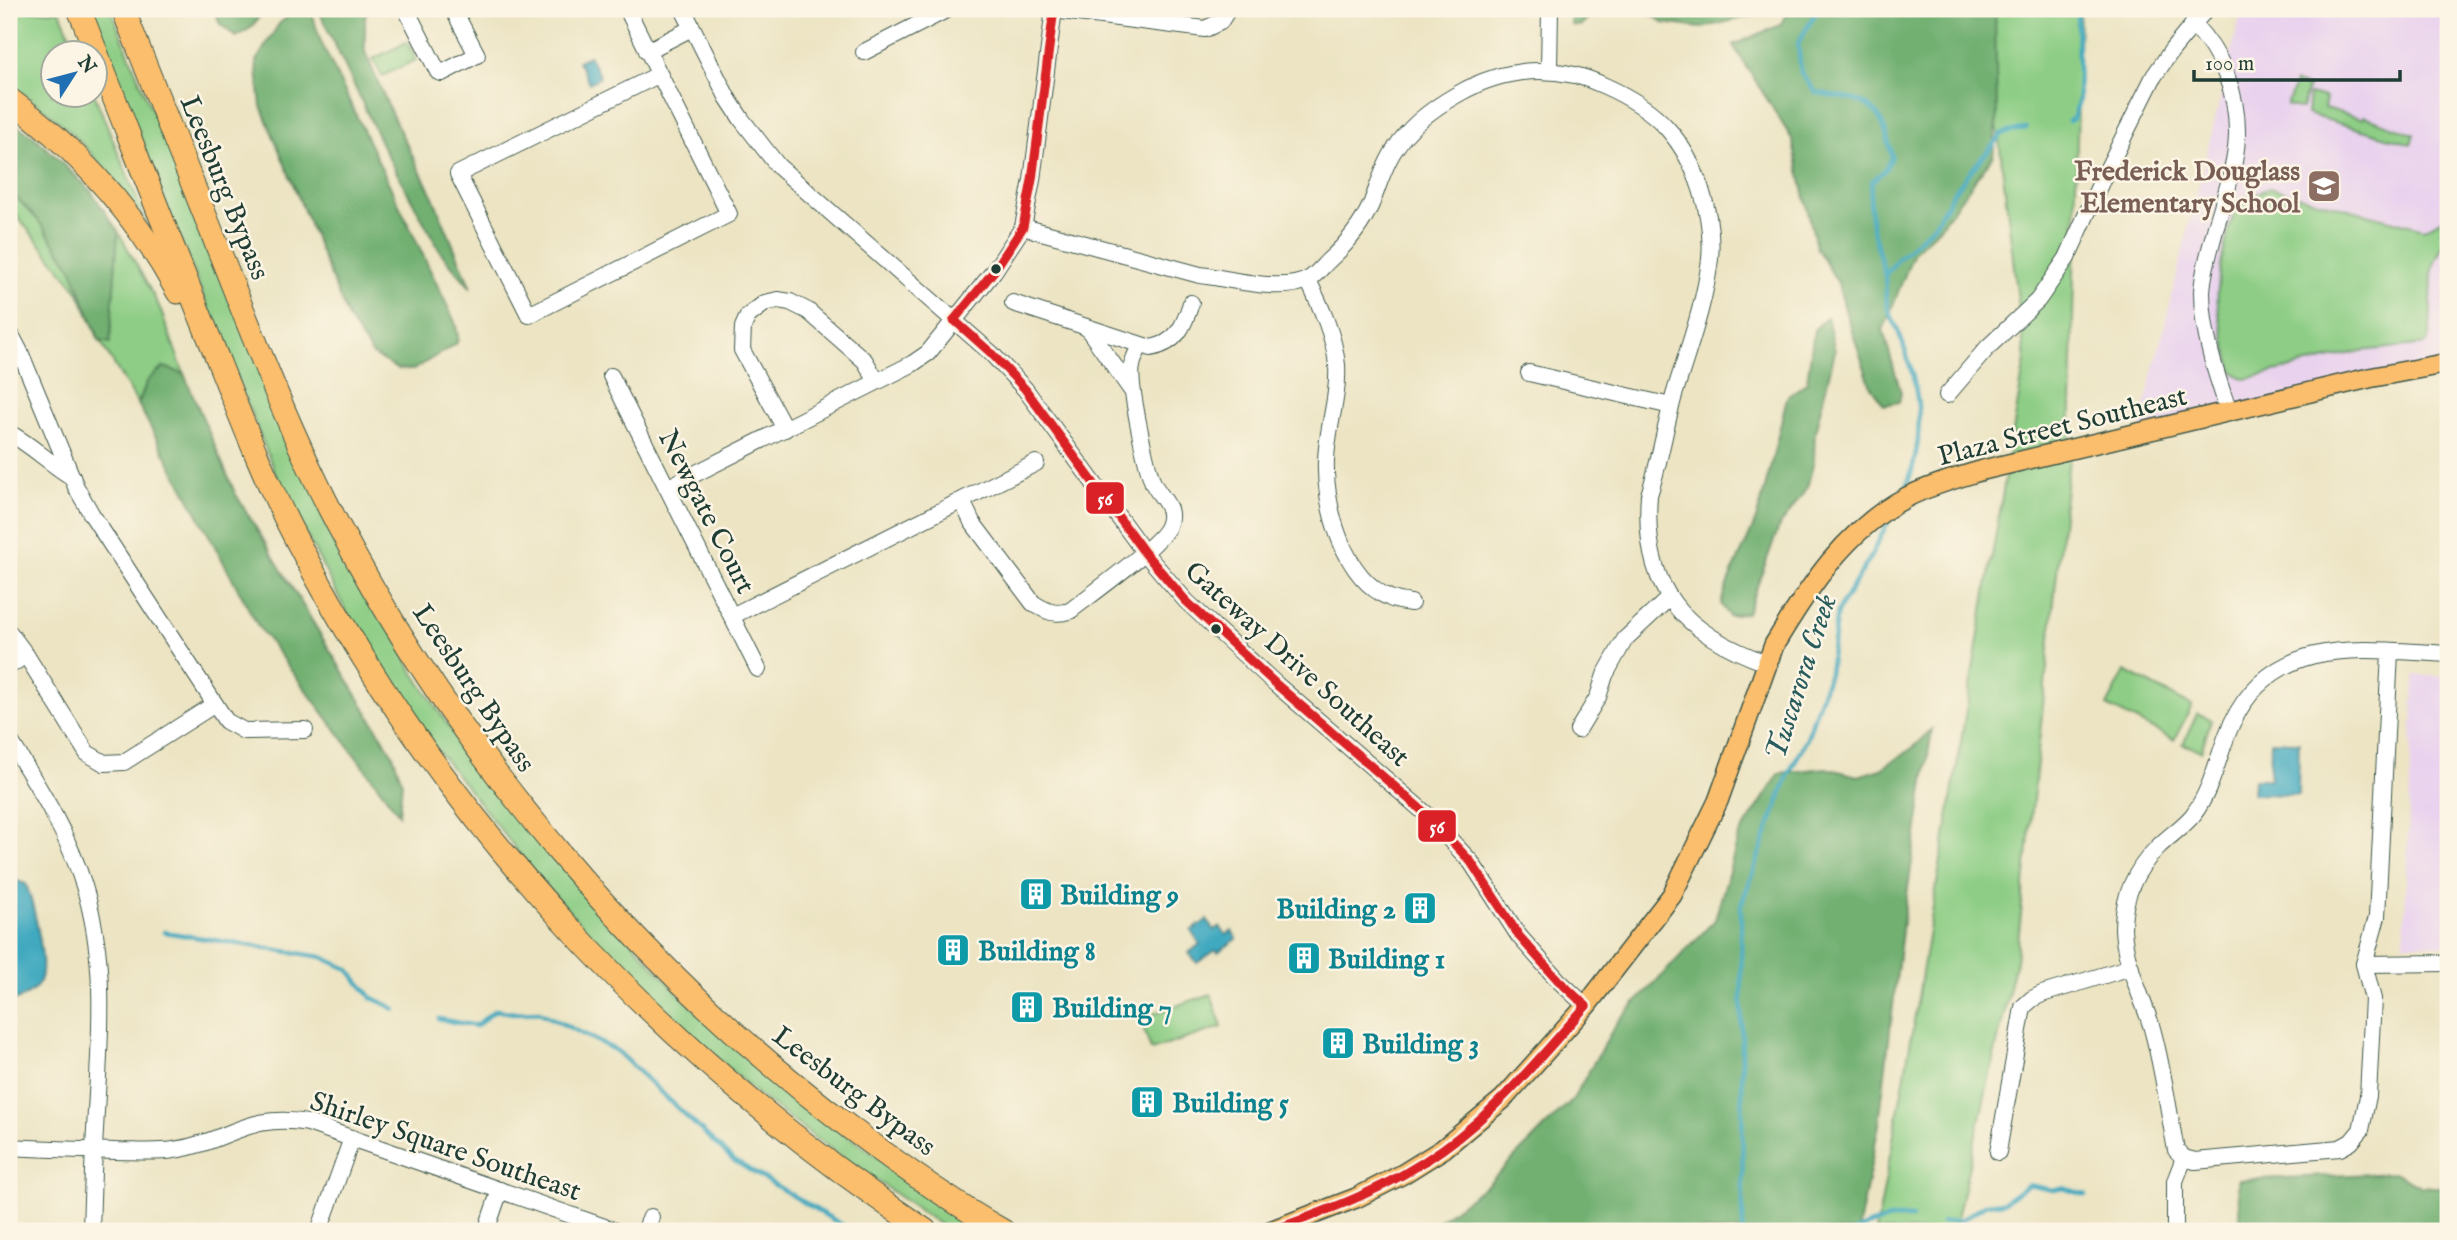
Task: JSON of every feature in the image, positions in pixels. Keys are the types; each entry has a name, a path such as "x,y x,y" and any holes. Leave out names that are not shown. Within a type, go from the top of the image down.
{"highway":[{"path":"79,9 268,481 331,604 379,685 476,820 574,933 693,1052 783,1128 926,1231"},
{"name":"Leesburg Bypass","path":"123,9 274,388 307,461 338,524 385,608 465,733 558,851 680,984 811,1098 876,1147 1003,1231"},
{"path":"9,99 62,141 109,189 170,276 225,377"}],"main road":[{"name":"Plaza Street Southeast","path":"1270,1231 1356,1198 1404,1174 1443,1149 1503,1099 1586,1006 1672,895 1718,801 1774,646 1817,576 1842,548 1872,521 1905,498 1983,470 2370,378 2448,363"}],"street":[{"path":"408,9 438,72 442,73 477,55 453,9"},
{"path":"626,9 729,214 529,315 458,174 658,75"},
{"name":"Gateway Drive Southeast","path":"683,9 727,97 741,120 778,166 992,353 1025,389 1144,552 1186,601 1217,632 1426,813 1471,862 1528,946 1586,1006"},
{"path":"864,52 927,14 948,9"},
{"path":"667,488 912,364 928,353 996,269 1023,227 1032,180 1051,9 1205,29 1220,22 1228,9"},
{"path":"1549,69 1550,9"},
{"path":"1947,395 1988,347 2038,300 2060,268 2154,76 2206,9"},
{"path":"2193,24 2207,38 2220,61 2228,79 2235,111 2237,136 2233,158 2205,267 2202,292 2213,361 2229,412"},
{"path":"647,51 692,28"},
{"path":"1023,227 1200,275 1243,284 1291,284 1308,280 1342,248 1356,231 1371,204 1395,148 1417,123 1460,93 1512,74 1549,69 1590,79 1631,99 1650,112 1676,141 1700,188 1709,224 1710,261 1701,304 1671,406 1649,495 1647,519 1650,547 1656,571 1669,598 1685,618 1724,646 1769,664"},
{"path":"1308,280 1332,338 1337,365 1335,405 1326,458 1328,501 1333,522 1354,565 1365,580 1389,598 1410,603"},
{"path":"785,429 742,349 743,327 748,316 765,303 778,300 790,302 808,311 865,361 876,380"},
{"path":"1013,303 1139,346 1155,348 1177,336 1184,326 1191,303"},
{"path":"1088,329 1132,391"},
{"path":"9,331 72,477 92,515 226,721 244,731 305,730"},
{"path":"962,501 972,522 1033,603 1046,612 1056,614 1070,611 1163,536 1170,518 1166,500 1153,481 1132,391 1132,366 1139,346"},
{"path":"1529,373 1671,406"},
{"name":"Newgate Court","path":"611,376 758,669"},
{"path":"9,433 41,452 72,477"},
{"path":"732,616 1036,463"},
{"path":"1578,730 1598,698 1605,674 1625,639 1669,598"},
{"path":"9,632 87,753 104,764 124,762 215,704"},
{"path":"2390,652 2377,917 2364,964 2373,999 2368,1096 2361,1130 2351,1142 2340,1148 2194,1161 2184,1158 2176,1150 2160,1060 2131,967 2123,930 2125,902 2136,875 2156,848 2192,817 2208,792 2232,724 2243,704 2273,672 2290,662 2321,653 2390,652 2448,654"},
{"path":"9,666 26,655"},
{"path":"9,739 43,795 67,842 84,887 94,927 101,998 91,1231"},
{"path":"2364,964 2448,963"},
{"path":"1998,1152 2023,1007 2042,995 2131,967"},
{"name":"Shirley Square Southeast","path":"9,1147 156,1152 177,1150 252,1123 290,1120 308,1123 616,1231"},
{"path":"319,1231 352,1138"},
{"path":"2175,1231 2175,1181 2184,1158"},
{"path":"486,1231 500,1190"}],"shaded area":[{"name":"Frederick Douglass Elementary School","path":"2242,9 2448,9 2448,363 2138,434"},
{"path":"2414,675 2448,677 2448,945 2404,944"}],"green space":[{"path":"9,9 60,11 71,38 38,38 38,105 9,85"},
{"path":"87,9 111,9 149,104 410,667 451,730 493,786 675,990 727,1040 799,1103 987,1231 949,1231 756,1093 630,979 539,878 437,750 348,615 279,482 108,61 108,38 99,38"},
{"path":"214,9 264,9 252,27 236,37 220,24"},
{"path":"297,9 307,9 312,14 321,42 455,322 457,343 413,370 397,369 372,354 348,318 261,106 256,61 279,24"},
{"path":"318,9 369,9 365,16 365,52 392,115 433,197 471,288 441,253 387,155"},
{"path":"1570,9 1613,9 1591,15 1580,26 1571,25"},
{"path":"1636,9 1766,9 1765,13 1701,28 1663,23"},
{"path":"1790,9 1995,9 1997,119 1993,156 1939,228 1914,252 1883,330 1901,393 1899,402 1884,405 1871,387 1838,283 1816,247 1792,139 1733,45 1780,25"},
{"path":"1992,9 2080,9 2070,449 2016,961 1954,1231 1876,1231 1904,1080 2025,360 1996,114"},
{"path":"407,42 416,60 382,76 373,59"},
{"path":"2295,83 2308,87 2302,109 2287,105"},
{"path":"2309,94 2326,98 2324,108 2363,119 2364,116 2414,134 2411,144 2307,114"},
{"path":"41,108 100,108 148,225 86,148"},
{"path":"9,120 36,138 90,190 118,231 110,343 100,341 71,267 38,220 9,190"},
{"path":"2269,188 2424,229 2447,217 2448,213 2448,234 2432,275 2430,336 2426,344 2361,351 2250,378 2235,373 2229,359 2219,311 2220,268 2239,201"},
{"path":"9,190 38,220 71,267 93,325 78,291 9,206"},
{"path":"118,231 159,306 184,374 164,367 148,380 138,404 100,341 110,342"},
{"path":"1827,317 1835,351 1815,432 1814,461 1807,488 1779,527 1747,613 1729,616 1721,604 1756,519 1787,397 1807,382 1814,330"},
{"path":"164,367 184,374 235,493 393,755 402,782 399,814 258,626 138,404 148,380"},
{"path":"2125,671 2192,706 2174,740 2107,706"},
{"path":"2197,714 2211,720 2201,751 2183,744"},
{"path":"1932,729 1903,921 1879,1124 1858,1231 1425,1231 1488,1184 1573,1099 1617,1022 1715,920 1739,836 1780,773 1826,768 1858,776 1881,769 1911,749"},
{"path":"1211,994 1222,1027 1151,1050 1140,1018"},
{"path":"2396,1173 2420,1186 2448,1188 2448,1231 2240,1231 2238,1180"}],"water":[{"path":"589,56 600,77 589,83 578,61"},
{"path":"2271,741 2299,742 2298,795 2253,794 2254,779 2270,779"},
{"path":"9,878 26,884 36,919 42,973 34,989 9,1002"},
{"path":"1207,920 1214,930 1220,927 1226,935 1232,931 1237,939 1197,963 1189,953 1200,944 1191,931"}],"waterway":[{"name":"Tuscarora Creek","path":"1818,9 1798,43 1801,73 1815,92 1848,98 1868,106 1876,113 1882,123 1892,157 1884,171 1872,181 1870,204 1872,226 1885,276 1887,303 1912,373 1919,411 1917,450 1905,490"},
{"path":"2069,121 2073,119 2079,100 2077,9"},
{"path":"1885,275 1935,224 1954,191 2002,134 2026,128"},
{"name":"Tuscarora Creek","path":"1743,1231 1741,905 1788,775 1807,738 1829,673 1837,612 1869,560 1891,516"},
{"path":"164,932 322,957 348,969 371,997 395,1009"},
{"path":"439,1019 476,1026 495,1010 514,1013 539,1012 617,1051 733,1160 852,1231"},
{"path":"1942,1222 1961,1220 1986,1204 2004,1202 2028,1185 2053,1190 2063,1188 2086,1195"},
{"path":"1856,1231 1883,1221 1912,1218"}],"transit line":[{"name":"56","path":"954,320 994,271 1023,227 1032,180 1054,9"},
{"name":"56","path":"954,320 991,353 1025,389 1144,552 1186,601 1277,685 1425,813 1471,862 1519,936 1558,980 1586,1006"},
{"name":"56","path":"1270,1231 1381,1186 1443,1149 1501,1100 1586,1006"}],"place":[{"name":"Frederick Douglass Elementary School","path":"2324,186"},
{"name":"Building 9","path":"1036,894"},
{"name":"Building 2","path":"1420,908"},
{"name":"Building 8","path":"953,950"},
{"name":"Building 1","path":"1304,958"},
{"name":"Building 7","path":"1027,1007"},
{"name":"Building 3","path":"1338,1043"},
{"name":"Building 5","path":"1147,1102"}]}
